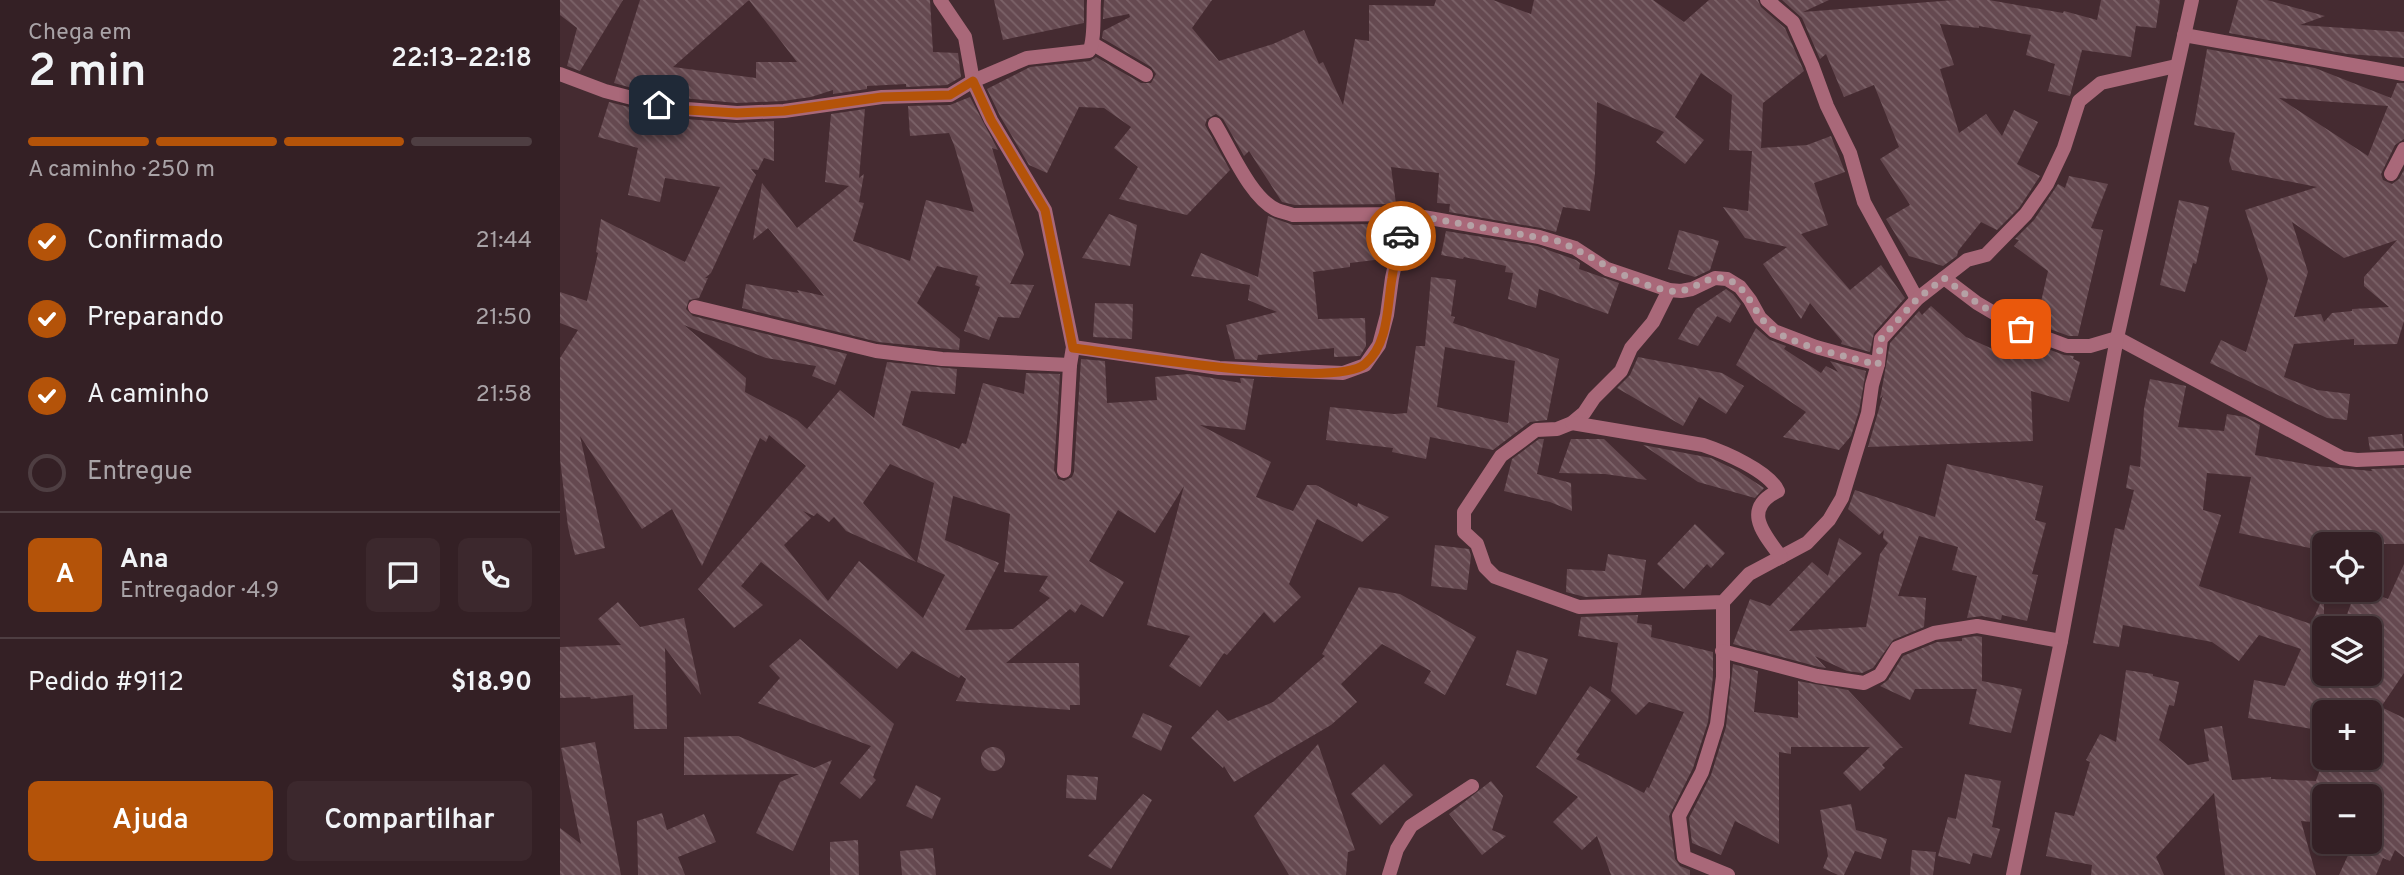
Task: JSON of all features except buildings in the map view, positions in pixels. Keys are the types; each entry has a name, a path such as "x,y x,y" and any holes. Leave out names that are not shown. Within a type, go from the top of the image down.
{"street":[{"path":"940,0 965,37 973,81 991,120 1045,210 1073,348 1064,471"},
{"path":"560,75 605,91 659,105 687,110 737,113 784,111 882,97 950,95 973,81 1027,58 1089,51 1093,44 1091,30 1094,0"},
{"path":"1768,0 1793,22 1827,106 1850,153 1864,202 1917,299"},
{"path":"2013,875 2061,641 2117,338 2192,0"},
{"path":"2184,35 2404,74"},
{"path":"1093,44 1146,75"},
{"path":"1728,875 1684,857 1679,816 1711,750 1720,701 1723,602 1749,574 1807,543 1829,520 1842,498 1868,413 1881,339 1917,299 1967,260 1986,255 2026,214 2047,184 2064,148 2079,101 2101,82 2176,65"},
{"path":"1215,124 1255,191 1264,202 1277,210 1293,215 1406,214 1558,241 1575,248 1608,269 1669,290 1692,289 1715,278 1727,279 1740,287 1751,300 1760,318 1774,331 1816,347 1878,365"},
{"path":"2391,174 2404,149"},
{"path":"1073,348 1219,368 1343,373 1365,365 1379,345 1406,214"},
{"path":"1944,278 1977,303 2021,329 2067,346 2090,346 2117,338 2342,458 2404,458"},
{"path":"1669,290 1653,322 1631,348 1621,371 1594,398 1584,413 1572,423 1557,429 1536,430 1501,456 1464,512 1464,532 1477,544 1489,572 1579,607 1723,602"},
{"path":"695,307 876,351 942,359 1070,365"},
{"path":"1572,423 1703,445 1722,451 1758,472 1774,483 1778,491 1764,498 1757,509 1759,523 1781,557"},
{"path":"1722,651 1817,676 1864,683 1880,675 1897,648 1934,634 1977,626 2061,641"},
{"path":"1389,875 1396,849 1411,826 1472,786"}],"way so far":[{"path":"1401,236 1406,214 1429,217 1558,241 1575,248 1608,269 1669,290 1692,289 1715,278 1727,279 1740,287 1751,300 1760,318 1774,331 1816,347 1878,365 1881,339 1917,299 1944,278 1977,303 2021,329"}],"route":[{"path":"659,105 687,110 737,113 784,111 882,97 950,95 973,81 991,120 1045,210 1073,348 1219,368 1343,373 1365,365 1379,345 1401,236"}]}
